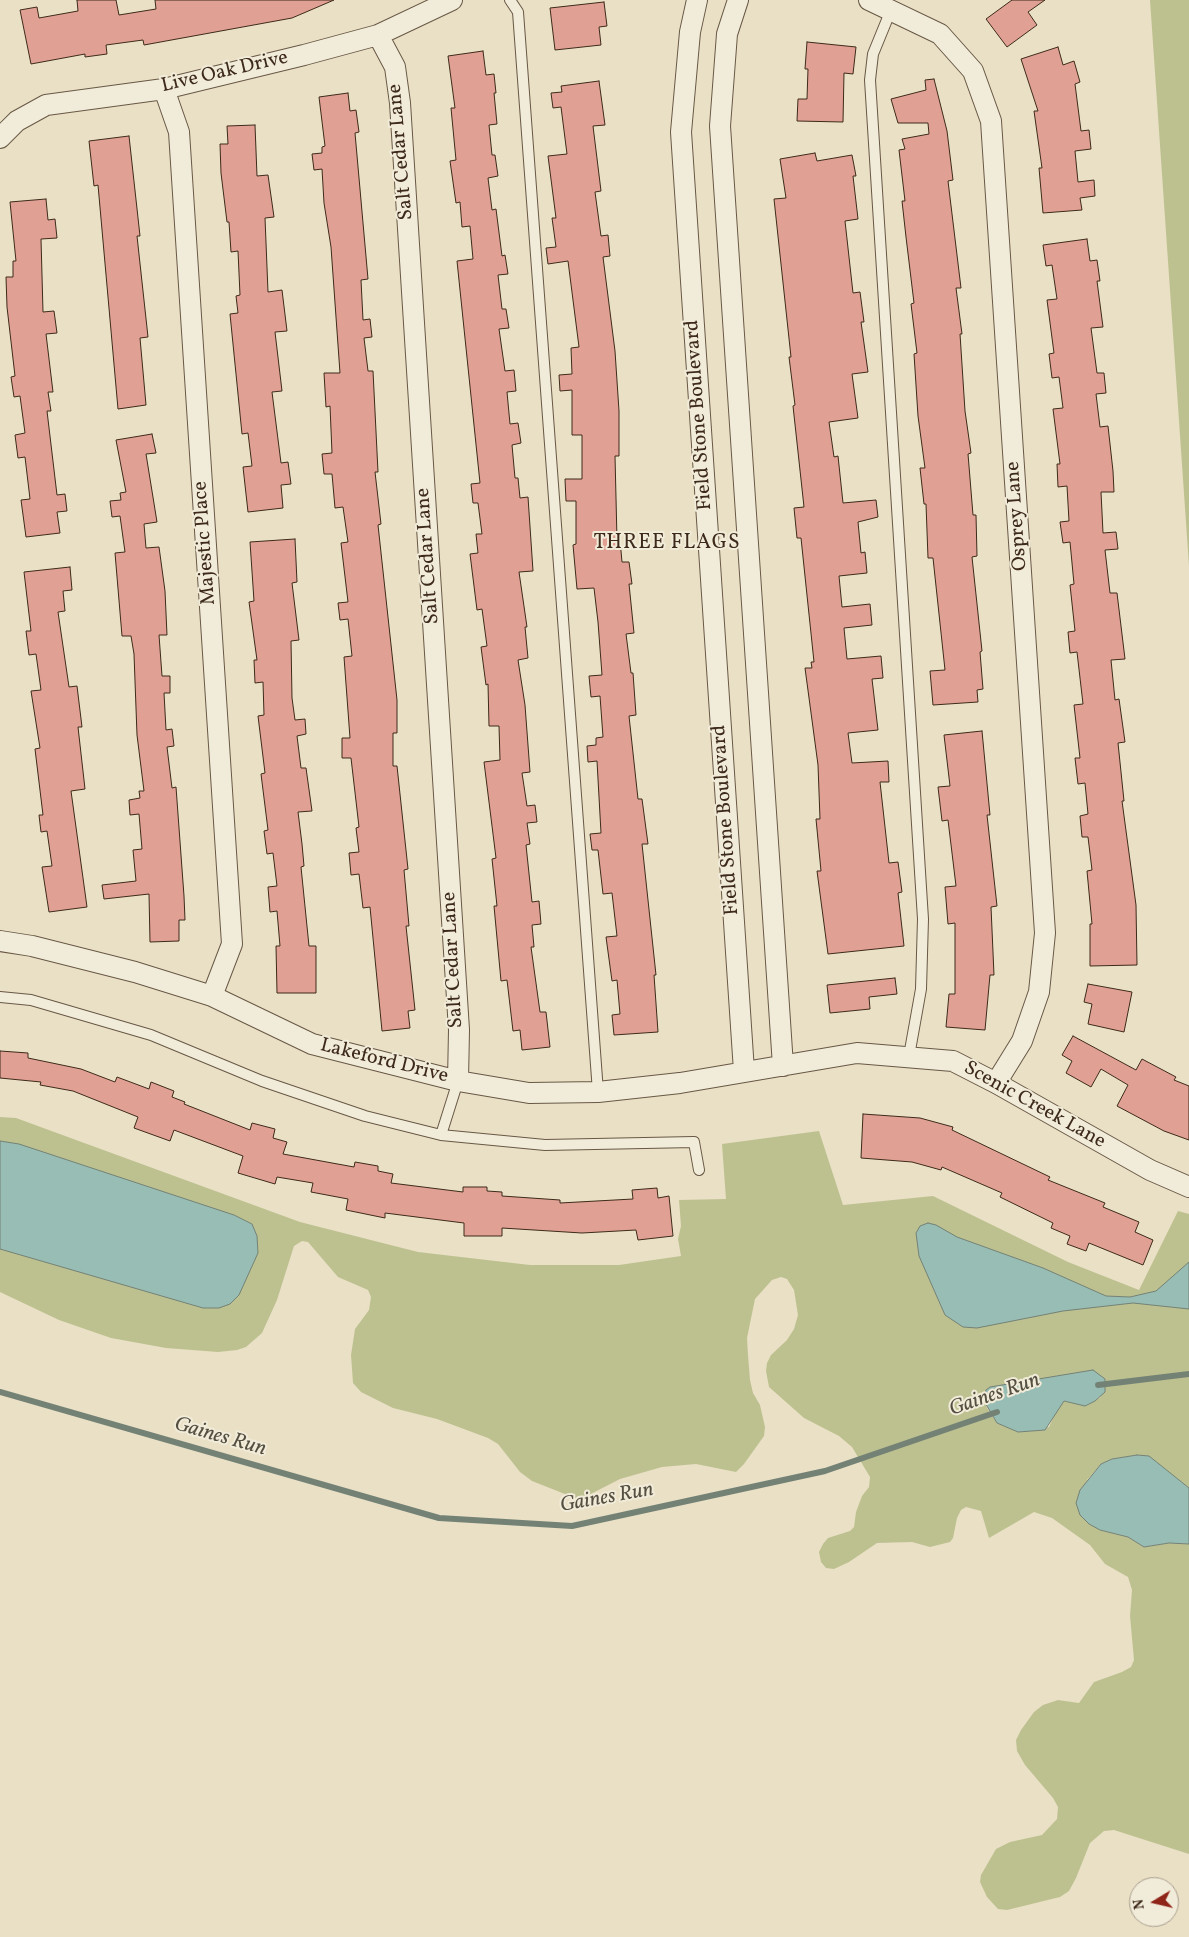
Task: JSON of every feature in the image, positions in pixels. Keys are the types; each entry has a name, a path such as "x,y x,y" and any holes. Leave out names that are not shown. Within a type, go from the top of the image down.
{"street":[{"name":"Live Oak Drive","path":"0,138 17,121 46,104 164,89 304,55 378,35 452,0"},
{"name":"Field Stone Boulevard","path":"697,0 690,32 681,132 744,1071"},
{"name":"Field Stone Boulevard","path":"738,0 727,34 720,126 783,1066"},
{"name":"Osprey Lane","path":"869,0 940,34 973,71 991,121 1046,933 1039,992 1022,1041 996,1082"},
{"name":"Salt Cedar Lane","path":"378,35 395,66 400,103 459,1030 458,1082"},
{"name":"Majestic Place","path":"164,89 179,132 232,944 212,996"},
{"name":"Lakeford Drive","path":"0,941 32,946 116,967 212,996 312,1044 458,1082 529,1093 598,1092 680,1083 783,1066"},
{"name":"Scenic Creek Lane","path":"783,1066 857,1053 953,1061 996,1082 1150,1170 1189,1187"}],"lane":[{"path":"510,0 518,12 598,1092"},
{"path":"891,10 873,54 870,80 924,920 921,989 909,1056"},
{"path":"0,996 30,1000 150,1036 262,1081 356,1113 441,1134 545,1145 694,1142 699,1170"},
{"path":"441,1134 458,1082"}],"green space":[{"path":"1150,0 1189,0 1189,566"},
{"path":"0,1117 16,1118 300,1222 418,1252 530,1265 619,1265 681,1256 678,1239 681,1226 679,1200 726,1199 722,1144 819,1131 843,1205 933,1196 1068,1262 1139,1290 1178,1211 1189,1214 1189,1488 1149,1457 1137,1455 1112,1459 1101,1464 1087,1480 1100,1530 1128,1537 1144,1547 1169,1543 1189,1544 1189,1854 1114,1830 1104,1831 1090,1843 1069,1891 1060,1897 1007,1910 998,1909 987,1897 980,1882 981,1875 996,1849 1010,1842 1042,1835 1057,1819 1058,1807 1053,1798 1025,1765 1017,1751 1016,1740 1021,1730 1034,1712 1043,1705 1058,1700 1079,1703 1094,1682 1131,1667 1134,1660 1130,1616 1132,1590 1128,1577 1105,1564 1090,1545 1052,1518 1034,1512 989,1538 981,1511 966,1507 961,1510 957,1518 953,1538 950,1542 930,1547 912,1542 877,1543 849,1562 834,1569 826,1568 821,1562 819,1552 828,1538 850,1531 854,1527 856,1512 862,1496 869,1487 870,1477 852,1447 839,1436 804,1418 769,1387 766,1371 767,1363 771,1355 787,1340 794,1329 798,1315 794,1290 787,1279 781,1277 772,1280 755,1299 747,1338 748,1355 753,1393 760,1405 765,1427 764,1436 744,1464 736,1472 696,1464 662,1467 620,1479 583,1498 575,1498 532,1481 520,1472 498,1444 488,1438 437,1419 393,1408 361,1392 353,1383 351,1355 355,1329 369,1310 371,1297 368,1290 338,1277 308,1242 302,1241 294,1246 277,1300 262,1333 246,1347 237,1350 218,1352 166,1348 111,1338 59,1320 0,1292","holes":["983,1397 1101,1397 1088,1404 1064,1401 1059,1405 1049,1427 1018,1432 997,1423 987,1408"]}],"water":[{"path":"0,1141 19,1144 234,1215 252,1224 257,1236 258,1253 239,1295 230,1304 219,1308 203,1308 0,1249"},
{"path":"928,1223 936,1225 957,1237 1043,1268 1106,1296 1130,1297 1156,1291 1189,1262 1189,1309 1133,1303 1063,1311 977,1328 963,1327 945,1315 919,1256 916,1233 920,1226"},
{"path":"1093,1370 1105,1379 1105,1392 1095,1401 1085,1406 1064,1401 1045,1430 1018,1432 997,1423 984,1401 986,1390 990,1387"},
{"path":"1137,1455 1149,1456 1189,1488 1189,1544 1169,1543 1144,1547 1128,1537 1100,1530 1089,1524 1080,1515 1076,1503 1080,1490 1101,1464 1112,1459"}],"building":[{"path":"77,0 116,0 119,15 156,9 155,0 334,0 292,18 144,45 143,40 106,45 107,54 85,57 85,54 31,64 20,10 37,7 39,18 78,11"},
{"path":"1012,0 1045,0 1028,12 1037,25 1007,47 986,19"},
{"path":"604,2 607,26 599,27 601,45 555,50 550,8"},
{"path":"807,42 856,47 853,74 844,73 843,122 797,121 798,99 807,99 808,69 805,69"},
{"path":"1058,47 1063,65 1074,61 1080,82 1075,84 1081,131 1089,130 1091,149 1075,151 1078,182 1094,180 1095,196 1080,198 1082,210 1043,213 1039,168 1042,168 1034,111 1038,111 1021,59"},
{"path":"483,51 486,75 494,74 496,93 494,93 497,124 489,125 492,155 495,155 498,176 488,178 492,210 496,209 502,256 505,255 508,274 498,275 502,309 506,309 509,328 499,329 505,371 514,370 516,391 507,392 510,424 518,423 521,443 512,445 515,478 518,478 520,498 528,497 533,571 519,572 527,627 525,627 528,658 518,660 525,705 530,772 522,773 527,806 535,805 537,822 527,823 530,844 526,845 532,902 539,901 541,924 532,925 534,947 531,947 540,1012 546,1012 550,1047 522,1050 520,1030 513,1031 507,980 501,981 494,906 497,906 492,859 496,858 484,762 500,760 499,726 489,726 488,684 486,685 481,647 487,646 482,609 477,610 470,554 478,553 476,534 482,534 478,503 473,503 471,484 480,483 457,261 473,259 470,226 462,227 460,202 456,203 450,161 456,160 451,108 455,108 448,56"},
{"path":"934,79 947,131 953,180 948,181 961,288 956,288 962,334 960,334 965,411 971,453 968,454 973,515 976,515 977,556 972,557 982,651 980,652 983,689 977,690 978,702 933,705 930,671 945,670 933,558 928,558 926,504 924,504 920,468 925,468 918,416 914,354 917,353 911,304 914,303 902,201 905,201 899,150 905,149 902,139 929,134 928,123 898,123 891,99 926,90 925,80"},
{"path":"599,81 605,125 593,126 601,191 595,192 601,236 608,235 610,256 603,257 615,351 619,411 619,456 615,456 617,540 620,540 622,562 629,562 632,584 629,584 634,633 626,634 631,673 633,673 636,715 629,716 638,799 642,799 648,844 642,844 656,975 654,975 658,1032 614,1035 612,1015 620,1014 617,980 612,981 606,937 617,936 612,893 603,894 598,850 592,850 590,834 601,833 597,761 588,762 587,746 596,745 596,738 603,737 600,696 591,697 589,676 602,675 598,622 594,588 577,589 573,545 576,544 576,501 566,501 565,479 582,479 582,435 572,435 572,390 560,391 559,375 572,374 571,348 579,347 568,261 548,264 546,248 556,247 552,218 556,218 548,156 567,154 561,107 553,108 551,93 562,92 561,86"},
{"path":"348,93 350,111 356,110 359,132 355,133 368,279 361,280 363,320 370,319 372,337 364,338 368,371 373,371 378,472 375,472 381,524 378,525 397,700 397,733 393,733 393,766 397,766 408,869 404,870 409,926 406,926 415,1010 408,1011 410,1028 382,1031 370,907 363,908 359,874 351,875 349,853 359,852 356,828 359,827 351,758 342,758 342,738 350,738 344,657 352,656 348,619 340,620 338,603 348,602 341,543 348,542 343,507 335,508 332,474 324,474 322,454 332,453 330,406 326,407 324,373 340,373 331,247 324,203 322,169 314,170 312,154 322,153 322,147 325,146 319,97"},
{"path":"255,125 257,176 268,175 274,217 265,218 268,292 282,290 287,331 275,332 282,391 272,392 281,463 288,462 291,484 281,485 283,508 248,512 243,467 252,466 248,433 242,434 230,314 238,313 236,296 240,295 238,251 231,252 229,222 227,222 221,173 220,144 228,144 227,126"},
{"path":"129,136 140,236 137,236 148,337 140,338 146,405 118,409 98,185 94,186 89,141"},
{"path":"815,153 817,161 852,155 856,176 853,176 858,219 845,221 853,293 860,292 864,322 861,322 868,372 852,374 858,418 829,422 834,457 838,456 843,503 876,500 878,517 858,522 861,553 865,552 867,573 839,576 842,607 870,604 872,625 844,628 847,659 881,656 883,678 872,679 878,730 848,733 852,763 888,761 889,782 880,782 889,863 898,862 902,892 898,893 904,946 828,954 817,871 821,871 816,819 820,819 818,765 805,668 812,668 811,662 814,662 801,538 797,538 794,508 804,507 793,406 795,405 789,357 791,357 774,199 786,198 780,159"},
{"path":"46,199 48,220 55,219 57,238 41,239 43,312 54,311 57,333 46,334 53,392 48,392 51,411 47,411 57,495 65,494 67,511 57,512 60,533 26,537 21,500 30,499 25,457 18,458 15,435 25,433 20,396 14,397 11,377 15,376 7,307 6,277 13,277 13,261 16,261 10,202"},
{"path":"1087,239 1090,261 1097,260 1100,281 1097,281 1103,327 1091,328 1097,373 1104,373 1106,393 1096,394 1100,427 1108,426 1113,471 1114,492 1101,492 1103,533 1116,532 1118,549 1105,550 1110,593 1117,593 1125,659 1111,660 1115,700 1119,699 1125,742 1118,743 1124,801 1122,801 1136,905 1137,965 1090,966 1090,924 1092,924 1087,871 1092,870 1088,837 1082,837 1080,816 1088,814 1085,783 1078,784 1075,758 1080,758 1074,705 1083,704 1077,652 1070,653 1068,632 1075,631 1070,585 1074,584 1070,542 1063,543 1060,522 1069,521 1067,486 1058,487 1057,464 1060,464 1053,409 1063,408 1059,377 1052,378 1049,354 1054,353 1047,300 1057,299 1052,265 1046,266 1043,245"},
{"path":"152,434 156,453 146,454 157,522 144,524 146,548 159,547 165,591 167,635 159,635 162,676 170,676 170,693 164,693 166,730 172,729 174,746 167,747 172,788 176,787 185,920 179,920 179,941 150,942 149,894 104,899 102,885 136,881 133,850 142,849 139,814 130,815 129,800 140,798 139,791 144,791 137,735 134,654 131,636 122,636 115,553 125,552 120,516 112,517 110,501 121,500 120,493 126,492 116,440"},
{"path":"295,539 297,582 292,583 299,640 291,641 292,698 295,720 305,719 306,734 297,736 301,768 306,768 312,811 298,812 304,866 301,867 309,946 316,946 316,993 277,993 276,946 280,946 277,911 270,912 268,887 277,886 273,853 267,854 264,831 268,830 261,774 265,773 258,716 264,715 263,682 255,683 254,660 257,660 249,602 254,601 250,542"},
{"path":"70,567 72,590 63,591 65,611 58,612 69,687 77,686 82,727 78,727 85,789 71,791 87,907 49,912 42,867 52,866 47,831 41,832 39,815 43,815 35,749 40,748 31,691 41,690 36,654 29,655 26,631 31,631 24,572"},
{"path":"982,731 990,815 987,815 997,906 991,907 994,975 990,975 985,1030 946,1027 949,994 955,994 955,923 948,924 945,887 956,886 948,820 942,821 938,787 950,786 944,735"},
{"path":"895,978 897,994 869,997 870,1009 830,1013 827,985"},
{"path":"1088,984 1132,992 1124,1032 1088,1024 1092,1004 1084,1002"},
{"path":"1073,1036 1136,1070 1142,1059 1176,1077 1174,1080 1189,1086 1189,1140 1164,1131 1117,1106 1128,1085 1101,1069 1091,1087 1066,1073 1072,1061 1062,1055"},
{"path":"0,1051 28,1053 28,1058 81,1069 115,1082 117,1077 149,1089 151,1082 174,1091 172,1097 185,1102 184,1104 250,1130 252,1123 275,1129 273,1138 287,1142 283,1154 354,1167 355,1162 378,1166 378,1171 393,1174 391,1183 463,1192 463,1187 487,1187 487,1191 502,1192 502,1196 560,1200 560,1203 633,1199 632,1190 657,1188 658,1198 669,1196 673,1236 638,1240 636,1230 582,1233 502,1228 502,1236 464,1236 464,1223 385,1213 385,1218 346,1210 348,1199 311,1192 313,1183 277,1177 275,1184 238,1173 243,1156 174,1130 170,1141 134,1128 138,1117 73,1091 40,1085 41,1082 0,1078"},
{"path":"863,1114 920,1118 953,1127 952,1130 1050,1177 1048,1180 1105,1203 1103,1207 1139,1222 1135,1232 1153,1240 1143,1265 1089,1243 1086,1251 1067,1244 1070,1236 1051,1228 1053,1223 1000,1197 1002,1193 942,1167 941,1170 912,1162 861,1158"}],"waterway":[{"name":"Gaines Run","path":"1098,1385 1189,1374"},
{"name":"Gaines Run","path":"0,1392 439,1518 572,1526 825,1471 997,1412"}],"district":[{"name":"THREE FLAGS","path":"667,544"}]}
